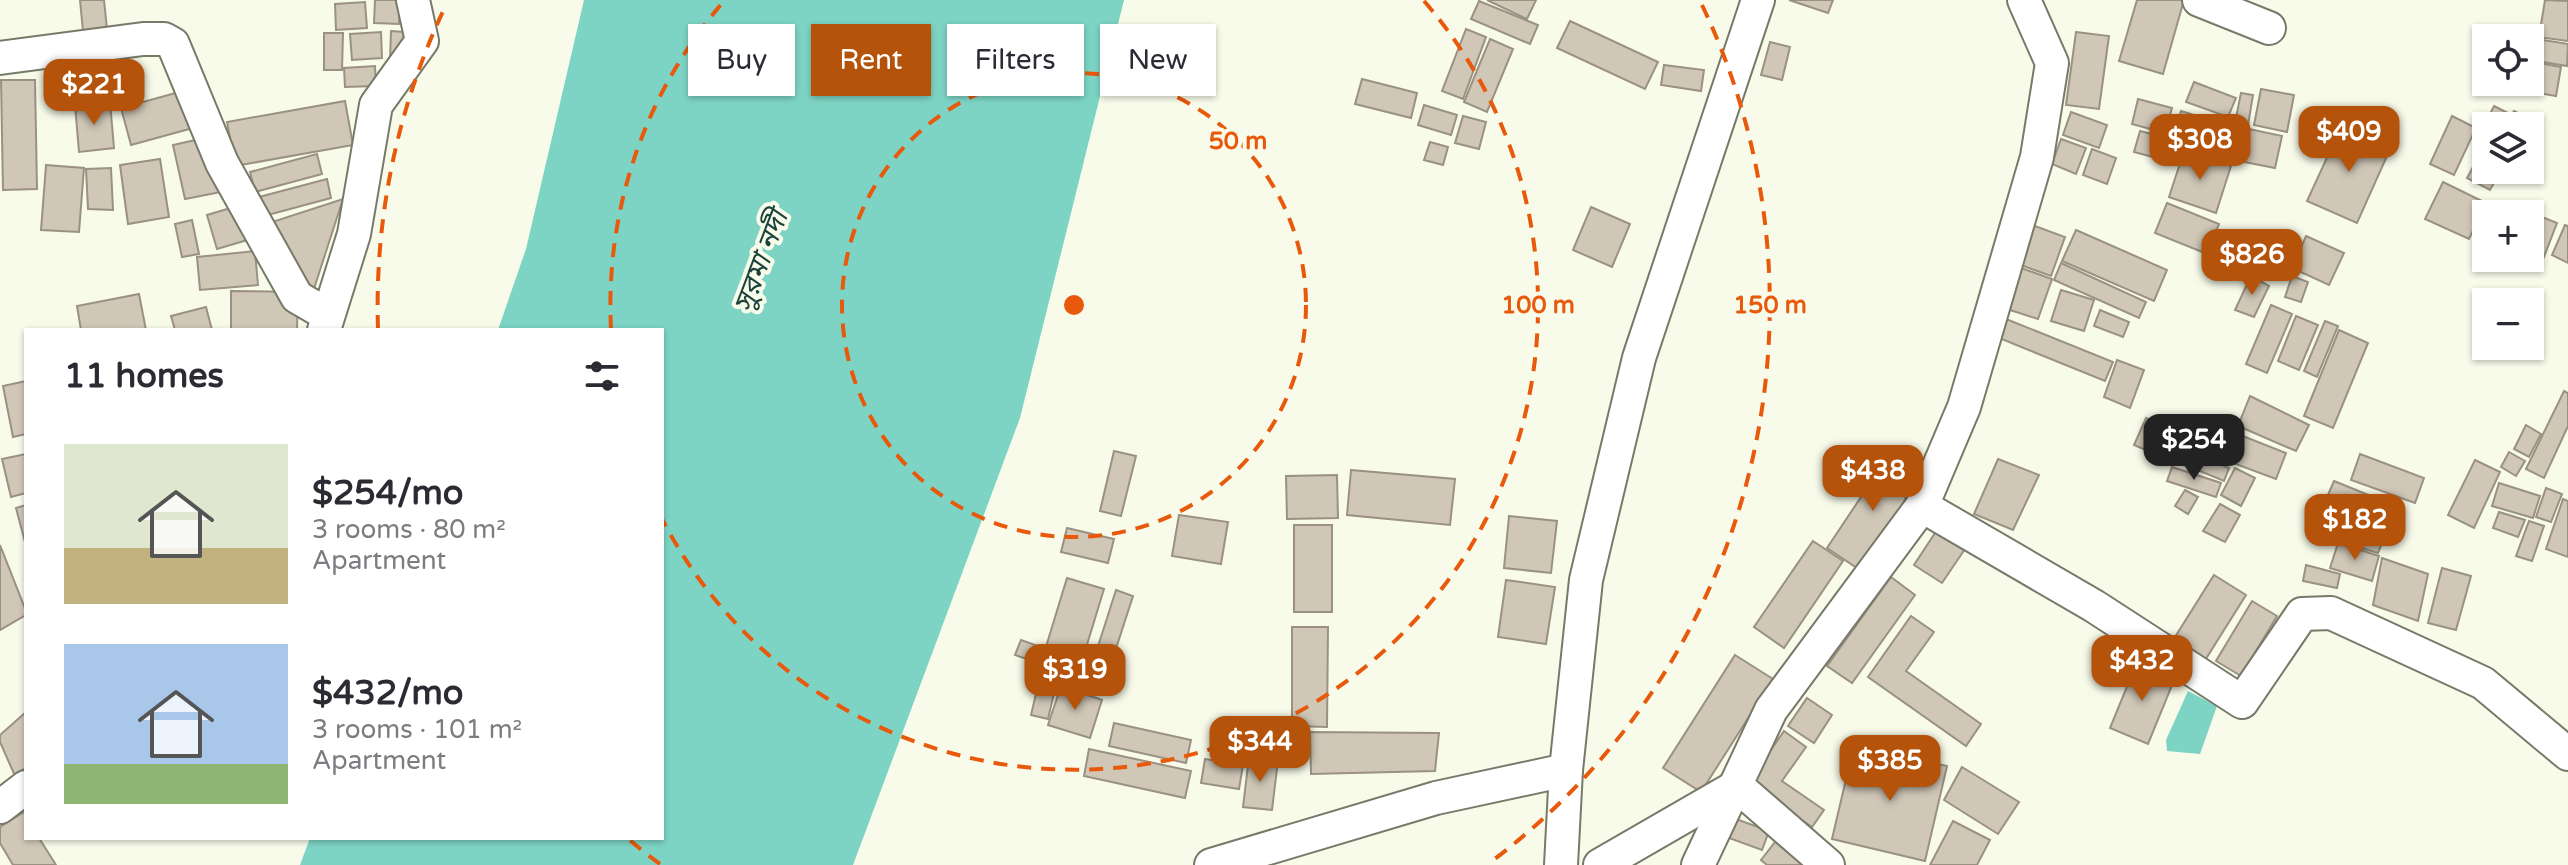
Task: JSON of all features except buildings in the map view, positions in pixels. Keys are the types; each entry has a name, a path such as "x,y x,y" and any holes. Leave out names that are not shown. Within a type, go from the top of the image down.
{"street":[{"path":"0,58 143,39 164,39 173,44 222,163 297,297 326,322 354,234 376,105 422,41 413,0"},
{"path":"1561,865 1566,770 1586,580 1639,358 1758,0"},
{"path":"1698,865 1771,710 1922,506 1964,407 2037,157 2052,63 2024,0"},
{"path":"2199,0 2269,28"},
{"path":"1922,506 2094,606 2242,702 2302,614 2331,613 2483,683 2568,754"},
{"path":"1211,865 1436,798 1566,770"},
{"path":"1600,865 1737,786"},
{"path":"1737,786 1828,865"},
{"path":"0,807 24,789"}],"water":[{"name":"সুরমা নদী","path":"584,0 1124,0 1118,24 1100,24 1100,96 1020,418 853,865 300,865 309,840 664,840 664,328 499,328 526,249"},
{"path":"2188,691 2217,706 2200,754 2167,751 2166,740"}]}
